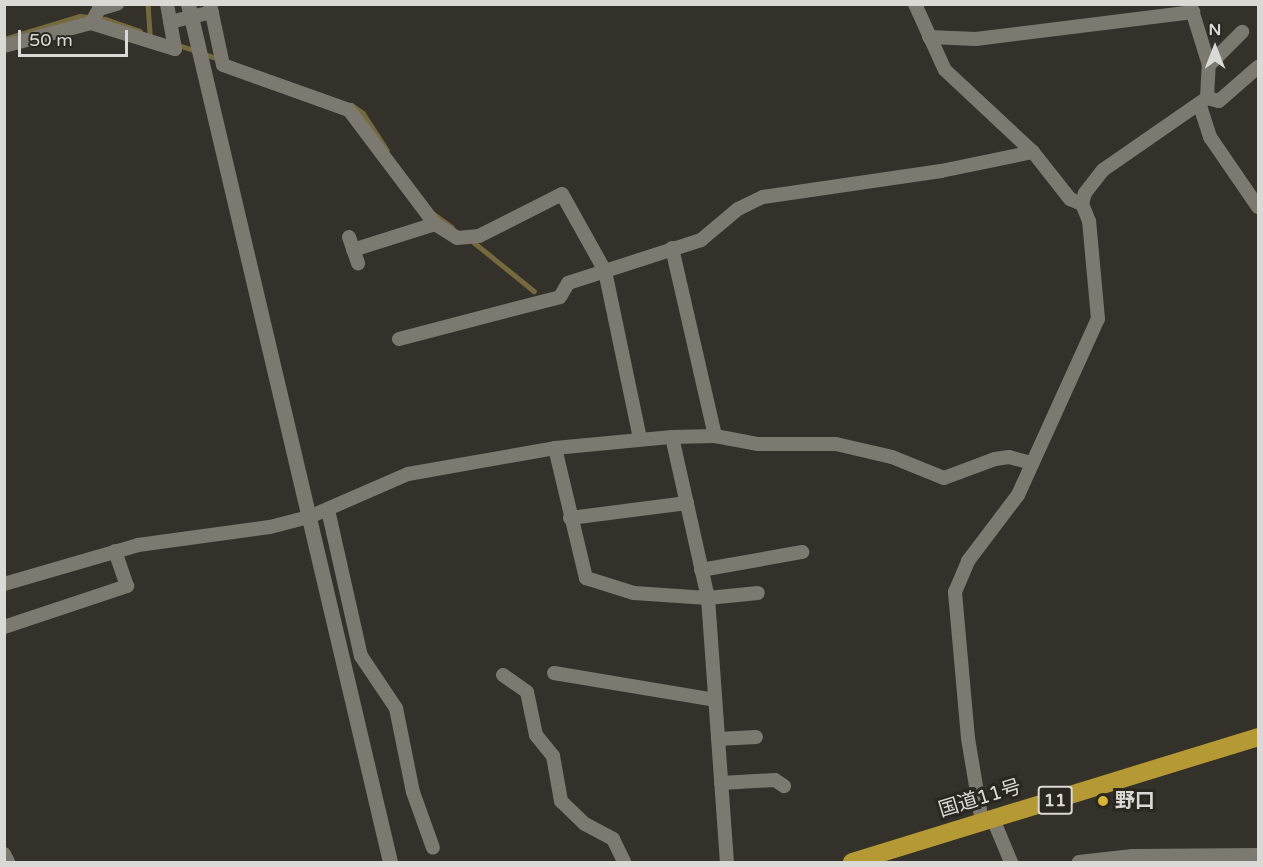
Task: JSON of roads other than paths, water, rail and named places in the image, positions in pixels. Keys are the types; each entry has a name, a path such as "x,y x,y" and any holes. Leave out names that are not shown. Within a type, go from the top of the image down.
{"highway":[{"name":"国道11号","path":"852,862 1258,737"}],"street":[{"path":"91,23 95,12 117,4"},
{"path":"4,46 91,23 175,49 167,4"},
{"path":"915,4 945,70 1033,152 1066,194 1082,204 1089,221 1098,319 1018,495 968,561 955,592 968,738 987,820 1011,862"},
{"path":"170,22 189,11 211,8 223,65 349,110 435,224 463,240 479,236 562,194 605,271 640,439"},
{"path":"929,37 976,39 1192,8 1209,65 1204,102 1210,137 1258,207"},
{"path":"189,11 390,862"},
{"path":"1209,65 1242,32"},
{"path":"1082,204 1092,180 1103,170 1204,102 1219,101 1258,67"},
{"path":"399,339 560,297 568,283 701,240 748,203 776,194 941,171 1033,152"},
{"path":"353,250 435,224"},
{"path":"672,248 715,436"},
{"path":"4,584 115,551 173,538 270,527 309,518 408,474 555,448 640,439 715,436 758,444 857,445 944,478 995,459 1009,457 1032,464"},
{"path":"672,437 708,598 727,862"},
{"path":"555,448 586,578 634,593 708,598 758,593"},
{"path":"570,518 687,503"},
{"path":"328,510 362,656 396,708 413,792 433,848"},
{"path":"4,627 127,586 115,551"},
{"path":"701,570 802,552"},
{"path":"554,673 715,700"},
{"path":"503,675 526,692 536,735 553,756 561,801 585,824 613,839 624,862"},
{"path":"718,739 756,737"},
{"path":"721,783 775,780 784,786"},
{"path":"4,854 8,862"},
{"path":"1079,862 1258,855"}],"waterway":[{"path":"148,4 150,35"},
{"path":"4,39 80,16 105,19 140,31"},
{"path":"176,44 219,59"},
{"path":"352,105 363,113 387,150"},
{"path":"434,214 452,227"},
{"path":"471,240 534,291"}],"place":[{"name":"野口","path":"1103,801"}]}
